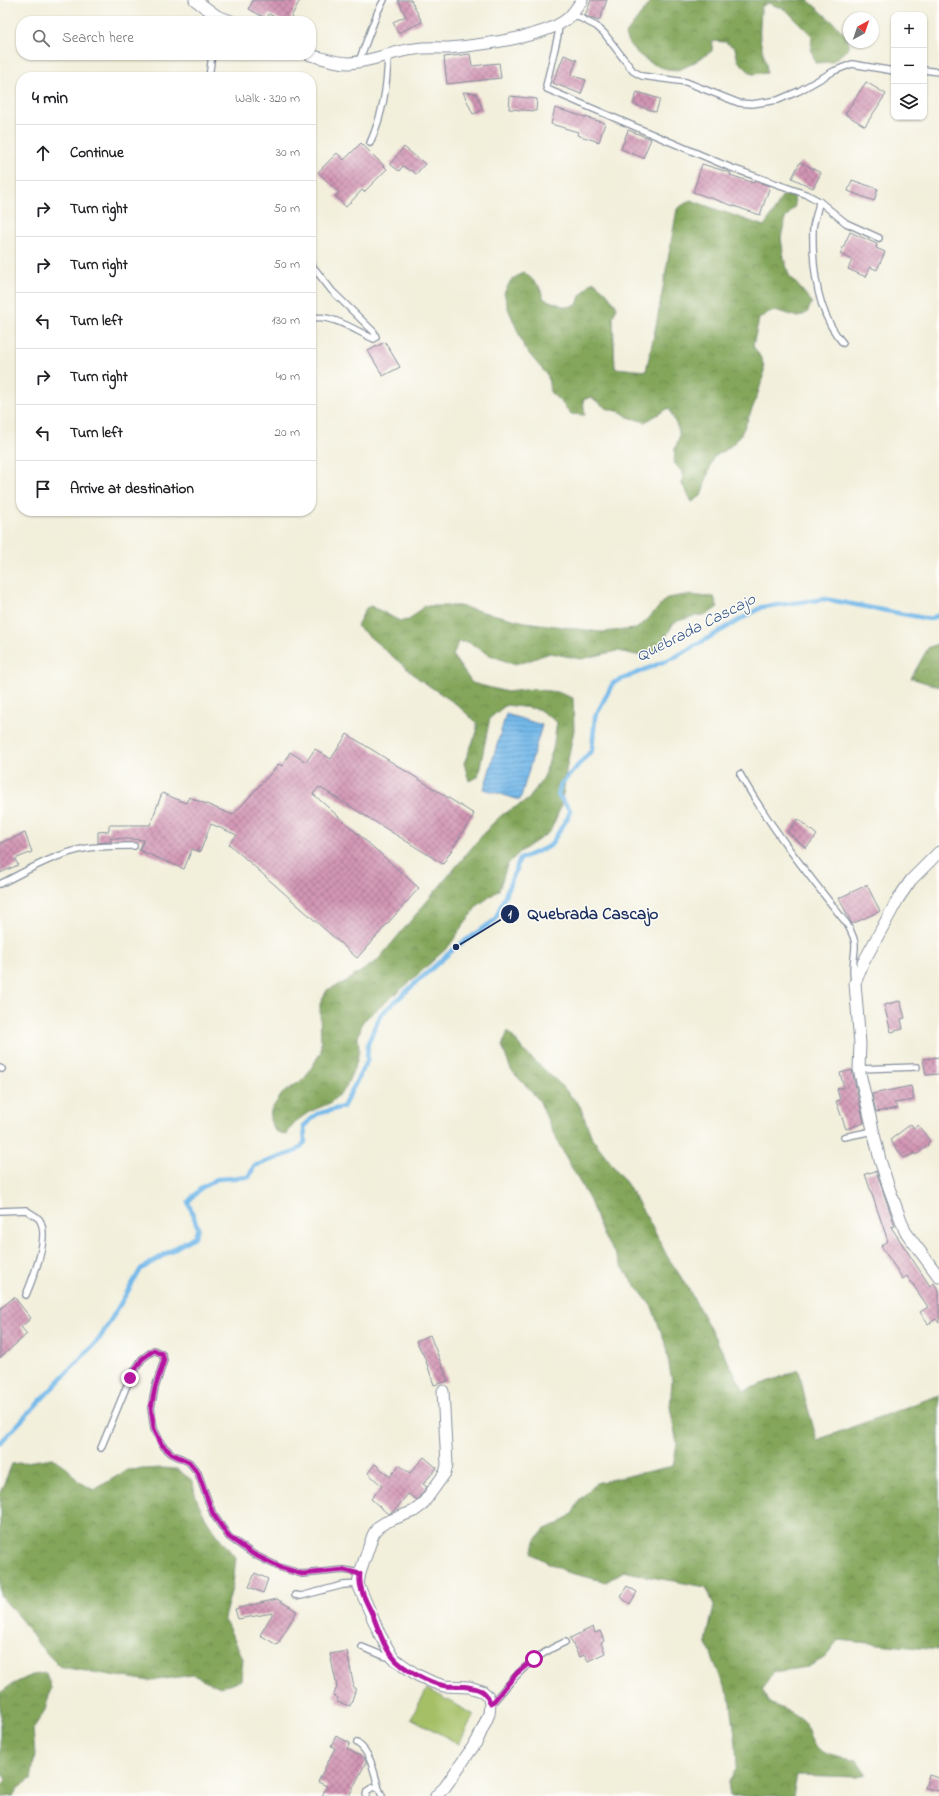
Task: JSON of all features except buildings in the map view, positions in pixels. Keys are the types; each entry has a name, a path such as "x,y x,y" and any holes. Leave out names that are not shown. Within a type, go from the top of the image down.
{"street":[{"path":"195,0 215,16"},
{"path":"316,56 338,62 359,62 414,49 449,48 487,44 545,30 559,24 572,14 582,0"},
{"path":"939,852 911,880 898,899 863,963 855,983 860,1044 859,1069 873,1131 889,1188 901,1221 916,1246 939,1277"},
{"path":"436,1796 476,1741 489,1714 490,1703 488,1696 482,1691 469,1687 444,1686 432,1682 393,1658 380,1635 359,1579 373,1535 378,1527 386,1522 414,1511 422,1505 444,1473 447,1465 443,1391"}],"lane":[{"path":"359,62 378,11 384,0"},
{"path":"572,14 604,33 633,71 642,76 686,82 739,103 752,104 778,100 799,91 834,71 852,64 891,70"},
{"path":"559,24 558,35 546,86 547,89 722,164 808,195 846,223 879,238"},
{"path":"370,143 382,112 387,84 388,56"},
{"path":"210,72 211,60"},
{"path":"927,70 939,72"},
{"path":"818,201 818,212 813,226 814,263 817,285 824,312 833,332 843,343"},
{"path":"316,270 332,291 374,332 376,337 374,339 350,326 321,317 316,318"},
{"path":"740,774 755,801 787,847 847,924 854,936 855,944 852,961 855,983"},
{"path":"0,884 43,863 66,854 88,848 134,846"},
{"path":"859,1069 917,1067"},
{"path":"844,1137 873,1131"},
{"path":"0,1211 26,1210 39,1220 44,1236 34,1277 26,1295"},
{"path":"101,1448 124,1390 142,1359 154,1350 162,1354 164,1360 155,1388 151,1408 154,1429 162,1445 172,1454 189,1462 198,1473 213,1514 229,1537 253,1554 279,1567 302,1574 344,1570 359,1579"},
{"path":"295,1595 301,1596 343,1585 359,1579"},
{"path":"490,1703 494,1701 517,1673 534,1659 565,1642"},
{"path":"362,1646 384,1656 393,1658"},
{"path":"357,1743 364,1747 382,1796"},
{"path":"366,1796 369,1789 373,1787 379,1789"}],"green space":[{"path":"652,0 808,0 843,33 843,48 849,48 832,62 815,63 811,48 812,36 786,10 768,3 761,7 760,31 760,39 767,73 752,74 738,61 735,48 725,42 713,41 712,51 689,65 676,70 661,67 653,64 638,54 632,48 625,35"},
{"path":"782,196 794,196 795,206 785,219 781,238 784,258 789,275 812,302 807,313 798,317 779,311 769,312 759,319 753,346 762,361 764,371 757,396 749,417 737,440 713,458 701,496 692,502 682,484 683,473 674,463 679,431 669,408 645,422 628,417 621,412 606,408 591,397 583,400 585,415 571,414 550,392 548,376 525,349 508,308 504,293 511,280 524,272 539,286 544,299 566,307 577,305 580,296 593,281 606,292 617,307 613,317 615,368 646,371 657,321 677,209 690,200 764,226 775,210"},
{"path":"685,595 714,597 718,607 708,614 691,617 673,624 659,650 641,656 618,651 581,659 550,653 525,662 513,664 490,655 468,642 458,642 453,656 472,683 507,692 532,689 557,692 573,698 574,730 560,809 550,832 520,852 507,865 499,890 477,906 449,946 411,981 363,1021 358,1037 359,1049 357,1061 345,1089 330,1103 309,1112 295,1122 286,1135 275,1131 270,1120 271,1110 282,1094 305,1078 321,1052 320,1004 327,990 345,982 377,961 490,826 503,814 528,800 544,777 553,749 557,722 538,709 506,705 490,718 478,777 469,781 464,763 477,732 477,723 456,704 419,679 357,626 366,608 371,606 400,621 409,620 424,606 459,606 525,622 601,632 636,629 648,619 667,598"},
{"path":"939,643 939,687 911,678 928,648"},
{"path":"508,1031 526,1053 560,1084 580,1106 592,1138 627,1184 649,1221 667,1256 687,1286 744,1391 799,1370 817,1440 939,1395 939,1650 838,1640 824,1658 808,1667 773,1672 762,1689 769,1703 792,1713 804,1722 810,1737 818,1748 836,1757 857,1760 867,1775 856,1777 797,1775 793,1796 730,1796 728,1782 737,1768 736,1744 731,1703 706,1642 714,1605 706,1587 624,1571 606,1582 566,1572 532,1554 535,1541 545,1529 560,1523 572,1514 581,1498 596,1483 673,1466 677,1444 670,1407 672,1381 665,1343 652,1307 627,1274 603,1235 590,1201 555,1137 539,1100 511,1070 502,1046"},
{"path":"53,1458 67,1468 78,1481 94,1490 127,1470 161,1468 177,1469 193,1481 194,1491 198,1502 208,1522 236,1558 233,1584 224,1618 243,1658 241,1680 220,1687 193,1675 150,1681 60,1667 40,1646 23,1622 0,1595 0,1493 12,1464"},
{"path":"46,1673 51,1688 45,1710 33,1729 35,1755 31,1779 18,1788 13,1796 0,1796 0,1786 6,1780 0,1769 0,1693 11,1685 32,1675"},
{"path":"427,1689 474,1715 459,1744 411,1718"}],"water":[{"path":"506,714 542,725 520,800 484,789"}],"waterway":[{"name":"Quebrada Cascajo","path":"0,1443 100,1338 141,1269 195,1236 198,1228 188,1202 201,1188 217,1179 249,1177 254,1166 297,1151 305,1142 304,1126 317,1114 343,1107 367,1061 368,1043 381,1014 456,947 495,920 520,859 550,846 568,817 570,810 558,795 561,784 592,750 595,717 613,683 677,656 762,607 825,599 929,619 939,615"}],"place":[{"name":"Quebrada Cascajo","path":"456,947"}],"route":[{"path":"130,1378 142,1359 154,1350 162,1354 164,1360 155,1388 151,1408 154,1429 162,1445 172,1454 189,1462 198,1473 213,1514 229,1537 253,1554 279,1567 302,1574 344,1570 360,1574 358,1584 375,1620 380,1635 393,1658 404,1666 417,1675 444,1686 469,1687 482,1691 488,1696 490,1703 494,1701 517,1673 534,1659"}]}
